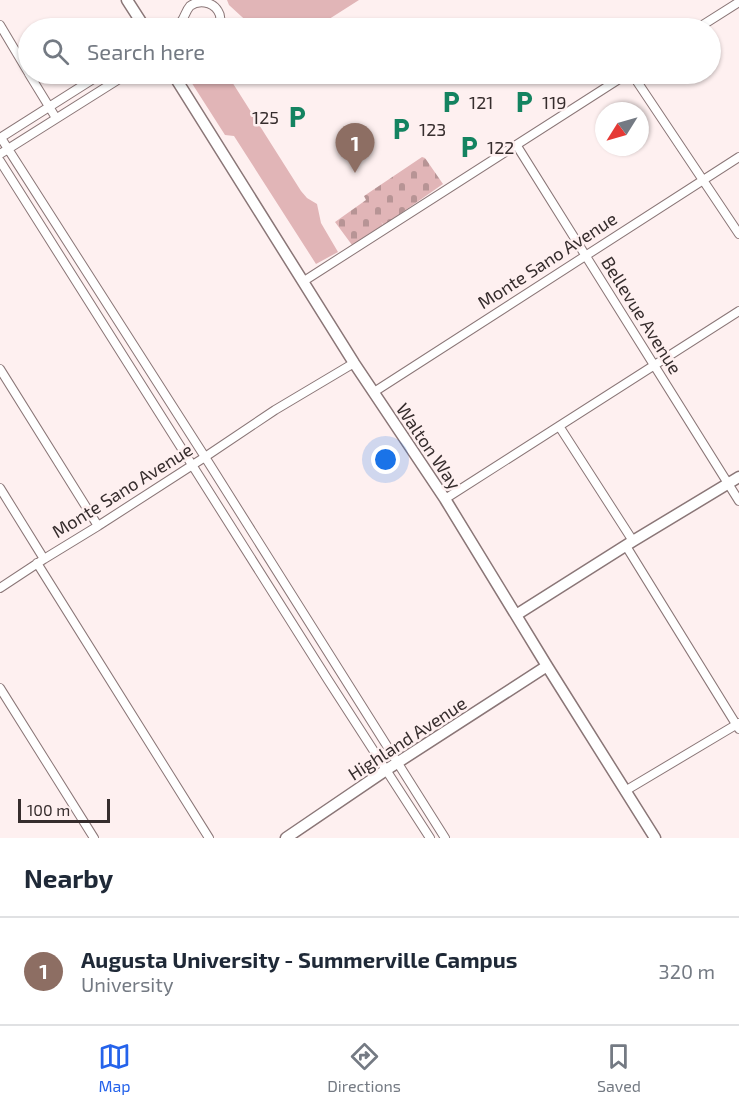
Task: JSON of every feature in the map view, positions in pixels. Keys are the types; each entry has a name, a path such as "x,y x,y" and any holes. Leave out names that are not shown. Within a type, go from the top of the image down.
{"main road":[{"path":"127,0 139,18"},
{"name":"Walton Way","path":"180,84 354,363 445,499 655,838"},
{"path":"516,615 739,477"},
{"name":"Highland Avenue","path":"286,838 547,666"}],"street":[{"path":"184,18 189,7 195,2 203,1 214,6 220,18"},
{"path":"714,18 739,2"},
{"path":"0,25 18,55"},
{"path":"35,84 56,118"},
{"path":"85,84 0,138 4,152 123,328 445,838"},
{"path":"102,84 104,88"},
{"path":"4,152 111,84"},
{"path":"304,281 613,84"},
{"path":"636,84 704,179 739,234"},
{"name":"Bellevue Avenue","path":"517,146 739,501"},
{"name":"Monte Sano Avenue","path":"374,392 739,157"},
{"path":"0,161 430,838"},
{"path":"64,263 76,256"},
{"path":"445,499 739,311"},
{"path":"110,336 123,328"},
{"name":"Monte Sano Avenue","path":"0,588 275,410 354,363"},
{"path":"0,369 98,526"},
{"path":"559,426 738,726 625,791"},
{"path":"0,488 40,561 209,838"},
{"path":"240,540 252,533"},
{"path":"282,607 294,599"},
{"path":"317,662 328,654"},
{"path":"0,688 94,838"}],"green space":[{"path":"227,0 359,0 331,18 243,18 229,5"},
{"path":"192,84 233,84 301,191 317,204 321,223 338,252 316,264 234,136 225,135"},
{"path":"422,157 443,184 384,225 381,222 383,225 352,245 335,222 366,200 364,196"}],"place":[{"name":"121","path":"451,102"},
{"name":"119","path":"524,102"},
{"name":"125","path":"297,117"},
{"name":"123","path":"401,129"},
{"name":"122","path":"469,147"},
{"name":"Augusta University - Summerville Campus","path":"355,173"}]}
